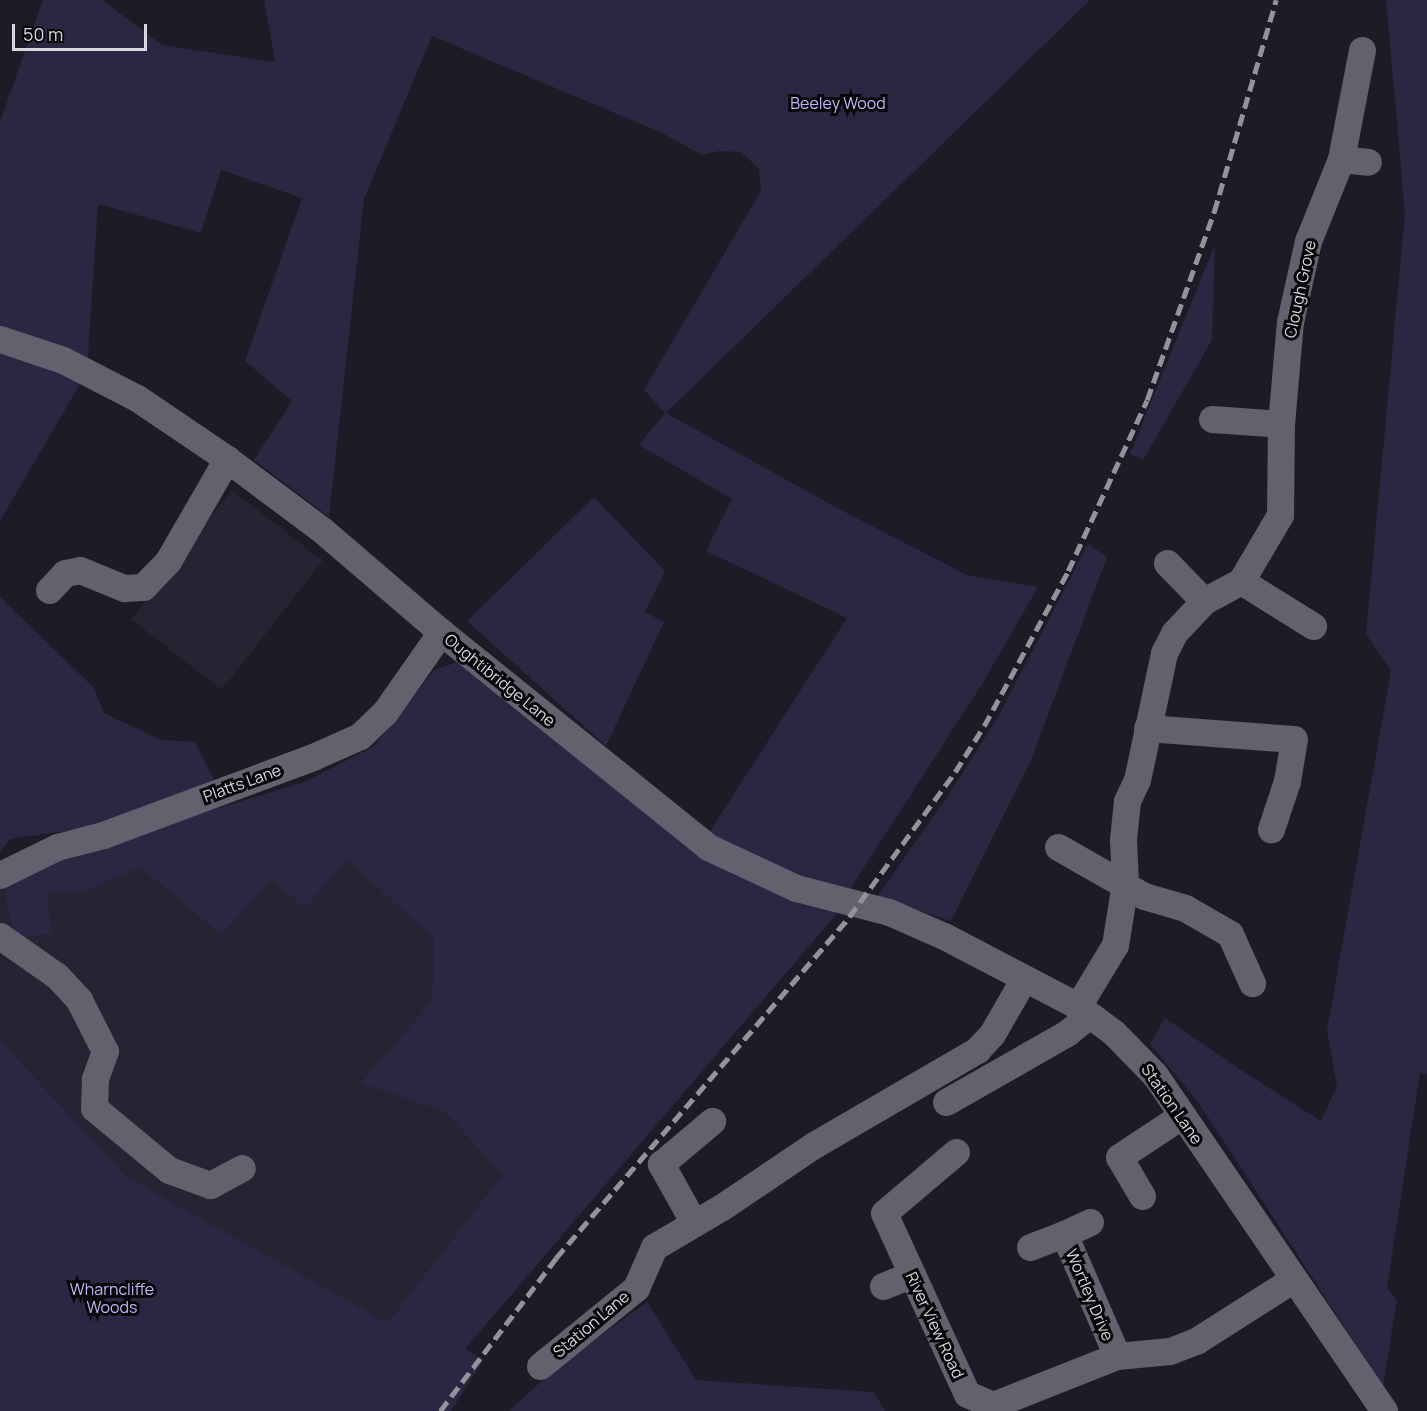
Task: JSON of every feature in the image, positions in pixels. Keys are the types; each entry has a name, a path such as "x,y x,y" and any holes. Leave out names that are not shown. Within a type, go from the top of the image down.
{"street":[{"name":"Clough Grove","path":"1241,581 1280,514 1281,424 1290,322 1308,241 1341,159 1362,50"},
{"path":"1341,159 1368,162"},
{"name":"Oughtibridge Lane","path":"0,339 63,360 137,398 227,459 322,530 441,632 708,847 796,888 889,912 953,941 1023,980"},
{"path":"1212,419 1281,424"},
{"path":"49,590 65,573 80,570 124,588 143,587 168,561 227,459"},
{"path":"1167,563 1204,601"},
{"path":"946,1102 1066,1033 1083,1011 1114,945 1125,883 1123,839 1127,801 1137,780 1164,653 1174,633 1204,601 1241,581 1313,626"},
{"name":"Platts Lane","path":"0,875 57,847 103,836 315,756 360,736 385,712 441,632"},
{"path":"1147,728 1294,739 1287,781 1271,829"},
{"path":"1058,847 1125,883 1144,896 1185,908 1230,934 1252,983"},
{"path":"0,936 57,976 79,1000 105,1051 96,1079 94,1108 169,1170 210,1185 242,1168"},
{"name":"Station Lane","path":"540,1366 636,1288 646,1240 694,1223 814,1145 977,1050 992,1034 1023,980 1083,1011 1114,1033 1155,1075 1292,1280 1384,1411"},
{"path":"1142,1196 1119,1157 1181,1116"},
{"path":"694,1223 661,1164 712,1121"},
{"name":"River View Road","path":"956,1152 884,1213 967,1394 993,1405 1117,1356 1170,1351 1196,1341 1292,1280"},
{"name":"Wortley Drive","path":"1030,1247 1090,1222"},
{"name":"Wortley Drive","path":"1064,1233 1117,1356"},
{"path":"883,1286 912,1274"}],"shaded area":[{"path":"232,490 323,561 222,690 131,619"},
{"path":"347,858 433,938 432,1001 360,1083 445,1112 502,1175 389,1321 381,1319 127,1177 0,1040 0,888 4,885 47,893 86,892 140,867 221,935 272,880"}],"green space":[{"name":"Beeley Wood","path":"43,0 102,0 162,45 275,62 264,0 1090,0 666,413 841,510 967,575 1038,587 984,681 850,889 802,880 707,836 847,618 706,551 732,499 639,445 665,413 644,390 761,191 759,169 741,152 719,151 702,155 662,133 432,36 364,199 329,517 254,460 292,401 245,361 302,198 221,170 201,233 98,204 87,372 0,521 0,122"},
{"path":"1386,0 1427,0 1427,1074 1420,1073 1387,1288 1397,1300 1383,1386 1198,1102 1150,1044 1165,1018 1321,1121 1337,1086 1327,1030 1391,671 1366,634 1405,213"},
{"path":"1215,244 1212,340 1143,460 1130,454"},
{"path":"594,497 665,571 645,612 664,622 606,746 467,621"},
{"path":"1088,544 1107,557 1031,760 951,921 877,897 947,797 998,717"},
{"path":"0,597 94,688 104,713 161,740 195,742 214,780 101,826 10,839 0,852"},
{"name":"Wharncliffe Woods","path":"461,661 698,853 839,911 465,1349 484,1359 451,1411 0,1411 0,1040 127,1177 381,1319 389,1321 502,1175 445,1112 360,1083 432,1001 433,938 347,859 305,908 272,880 221,935 140,867 86,892 47,893 52,933 14,939 4,885 61,855 305,782 374,746 434,670"},
{"path":"647,1302 696,1380 874,1392 885,1411 509,1411 548,1375"}],"railway":[{"path":"440,1411 556,1258 849,917 955,772 984,726 1068,571 1147,400 1214,212 1276,0"}]}
